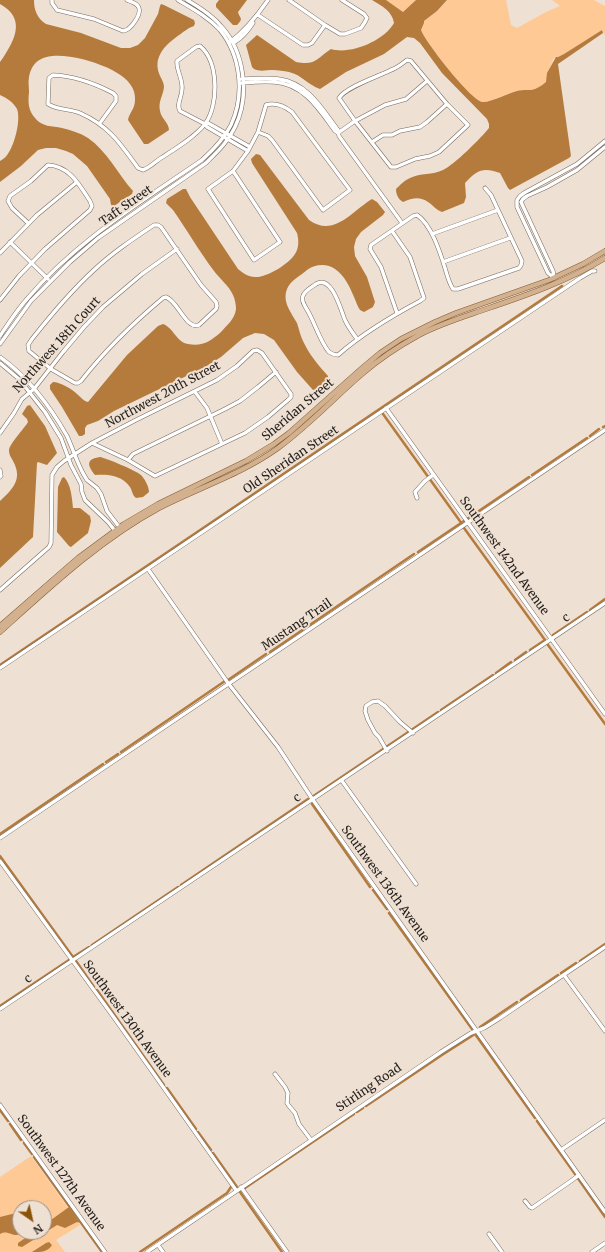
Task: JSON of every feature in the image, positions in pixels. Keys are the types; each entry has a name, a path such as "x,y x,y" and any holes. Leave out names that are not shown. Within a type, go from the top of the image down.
{"main road":[{"name":"Sheridan Street","path":"0,632 70,570 136,516 246,462 270,447 289,433 360,369 401,339 429,324 456,313 554,278 605,251"},
{"name":"Sheridan Street","path":"0,626 78,558 118,530 247,466 277,448 363,373 403,344 436,326 556,283 605,258"}],"street":[{"path":"52,0 54,7 57,10 94,19 123,31 127,31 131,28 140,12 139,7 136,4 127,0"},
{"path":"187,0 205,11 222,26 238,55 241,81 268,78 280,79 291,82 300,87 314,98 338,130 339,136 402,222"},
{"path":"181,1 211,22 230,42 236,42 251,27 268,0"},
{"path":"289,0 325,25 340,34 344,34 361,28 367,18 364,14 342,0"},
{"path":"256,17 303,45 312,43 325,25"},
{"path":"100,123 116,101 116,96 114,93 91,82 68,76 53,75 49,78 48,104 50,106 78,112 100,123 118,141 138,168 145,170 189,139 205,124 213,108 215,78 210,60 204,49 200,46 196,46 177,61 176,65 182,79 182,89 178,108 205,124 225,134 249,149"},
{"path":"407,60 411,61 426,81 468,125 439,152 430,156 415,159 396,167 391,167 355,121 340,98 342,93 393,70 407,60"},
{"name":"Taft Street","path":"0,336 27,299 66,259 94,236 202,160 216,147 230,126 236,111 241,81"},
{"name":"Taft Street","path":"0,344 31,301 70,262 98,238 206,163 220,149 235,128 240,113 244,91 241,81"},
{"path":"338,133 355,121 384,105 406,99 426,81"},
{"path":"233,171 280,242 254,260 208,190 233,171 249,149 258,132 266,105 271,103 284,106 292,112 350,190 323,210 272,140 268,136 258,132"},
{"path":"372,142 383,136 420,127 447,104"},
{"path":"554,278 548,273 518,207 517,200 524,193 576,164 605,142"},
{"path":"556,283 553,271 521,202 523,199 577,170 605,147"},
{"path":"0,300 19,276 44,249 90,210 92,206 77,182 66,171 57,166 48,165 27,184 10,196 8,202 12,208 28,223"},
{"path":"0,253 28,223 77,182"},
{"path":"397,313 381,268 370,249 371,246 402,222 413,216 417,215 420,217 432,234 453,289 458,289 519,268 522,261 491,195 485,188"},
{"path":"432,234 498,210"},
{"path":"158,224 177,249 217,306 216,309 200,325 192,325 171,300 166,297 163,298 116,340 78,383 75,383 51,369 29,351 28,345 32,339 66,298 95,269 133,239 154,225 158,224"},
{"path":"357,339 345,321 336,297 328,284 323,282 318,283 302,297 302,302 312,317 321,338 330,352 334,355 338,355 357,339 397,313 420,301 424,298 410,258 392,231"},
{"path":"443,262 510,238"},
{"path":"10,242 51,281"},
{"name":"Northwest 18th Court","path":"0,433 14,413 22,398 34,389 84,327 103,307 142,274 177,249"},
{"name":"Old Sheridan Street","path":"0,668 580,278 595,271"},
{"name":"Northwest 20th Street","path":"0,590 49,547 51,543 52,475 57,467 92,443 217,380 237,366 253,351 257,350 262,353 276,372"},
{"path":"0,357 34,389 50,409 66,436 87,480 96,487 101,494 118,530"},
{"path":"0,363 19,379 45,412 56,429 81,484 82,494 85,500 118,530"},
{"path":"92,443 128,460 155,476 245,433 268,417 291,397 291,394 276,372 240,401 133,454 128,460"},
{"path":"195,392 207,408 222,444"},
{"name":"Southwest 142nd Avenue","path":"386,408 605,714"},
{"name":"Mustang Trail","path":"0,838 605,430"},
{"path":"0,471 0,477"},
{"path":"417,498 415,492 433,475"},
{"path":"81,488 87,480"},
{"path":"98,512 102,512 107,509"},
{"name":"Southwest 136th Avenue","path":"148,569 228,683 278,747 312,800 605,1212"},
{"name":"c","path":"0,1009 342,781 386,748 605,603"},
{"path":"386,748 364,711 366,706 372,702 378,701 385,706 411,732"},
{"path":"342,781 416,884"},
{"name":"Southwest 130th Avenue","path":"0,861 236,1190"},
{"name":"Stirling Road","path":"147,1252 236,1190 441,1052 471,1033 500,1018 605,947"},
{"path":"564,975 605,1031"},
{"path":"275,1074 288,1093 287,1103 295,1113 299,1124 311,1140"},
{"name":"Southwest 127th Avenue","path":"0,1105 105,1252"},
{"path":"561,1150 605,1120"},
{"path":"526,1201 532,1208 579,1175"},
{"path":"241,1187 287,1252"},
{"path":"600,1205 605,1202"},
{"path":"489,1234 502,1252"},
{"path":"592,1252 605,1243"},
{"path":"158,1245 163,1252"}],"shaded area":[{"path":"0,0 34,0 37,14 46,24 81,33 121,48 130,48 138,45 145,38 158,14 161,4 194,20 194,26 172,40 159,56 158,70 164,87 160,101 160,111 168,125 169,130 148,144 144,144 128,120 135,103 134,92 130,84 116,72 99,64 66,56 50,56 43,58 32,68 29,79 29,103 31,112 35,118 44,125 79,133 95,143 107,156 133,191 132,194 114,206 111,205 110,199 87,166 73,154 56,148 38,150 21,166 0,182 0,161 6,156 11,148 17,131 18,113 17,109 10,100 0,95 0,62 13,39 16,22 11,12 0,4"},
{"path":"219,0 247,0 238,12 241,20 237,25 233,25 216,7"},
{"path":"372,0 386,0 403,12 416,0 447,0 437,11 424,21 421,30 449,70 476,99 482,102 490,101 519,90 533,90 541,86 546,82 547,73 556,57 564,54 602,30 603,33 558,64 571,156 510,190 500,173 489,170 481,171 473,175 465,183 466,197 464,203 442,212 425,200 419,198 403,202 401,201 396,193 396,189 403,183 414,176 439,172 448,167 467,151 489,128 487,119 442,73 420,43 414,38 407,37 384,54 346,72 320,89 294,73 275,70 261,71 254,69 252,67 246,45 257,35 296,62 308,63 316,60 331,49 347,50 366,45 383,36 394,23 389,12"},
{"path":"386,0 416,0 403,12"},
{"path":"447,0 506,0 511,25 517,28 560,6 552,0 594,0 605,6 605,36 602,30 564,54 553,59 546,83 539,87 533,90 517,91 490,101 482,102 476,99 449,70 421,30 424,21 437,11"},
{"path":"256,154 260,155 309,220 318,225 327,226 342,221 372,199 377,202 385,212 361,232 356,239 354,247 355,256 367,277 375,302 373,307 364,312 360,310 351,289 344,278 332,267 328,266 321,265 310,268 288,286 286,303 297,323 305,346 317,364 328,376 328,379 318,389 313,390 297,372 274,340 264,334 255,333 243,338 221,357 205,367 114,411 98,421 87,425 85,428 85,434 79,436 50,389 50,385 53,382 69,388 83,400 88,402 127,355 158,326 163,324 167,326 184,343 198,345 210,341 221,332 234,316 236,309 234,297 203,256 173,210 166,203 167,199 183,189 186,189 238,269 248,276 260,277 271,273 288,262 295,254 298,244 297,233 252,163 251,159"},
{"path":"30,405 45,426 57,453 47,465 37,463 33,537 0,568 0,501 12,488 17,478 16,467 9,450 28,422 22,414 27,406"},
{"path":"100,457 141,475 149,492 143,497 136,498 130,487 123,480 109,475 95,475 90,468 89,463 92,459"},
{"path":"64,477 70,487 73,508 80,508 90,516 91,521 88,533 71,547 57,532 58,487 62,478"},
{"path":"31,1156 80,1225 56,1240 65,1252 0,1252 0,1177"},
{"path":"69,1207 80,1223 77,1222 65,1228 57,1225 52,1228 52,1219"},
{"path":"12,1214 12,1234 0,1234 0,1217"},
{"path":"22,1240 33,1240 22,1247 18,1246 18,1243"},
{"path":"49,1242 52,1245 48,1249 41,1252 32,1252 46,1243"}],"waterway":[{"path":"0,665 562,286"},
{"path":"383,414 462,524"},
{"path":"590,436 599,429"},
{"path":"532,475 587,438"},
{"path":"467,519 529,477"},
{"path":"418,552 464,521"},
{"path":"464,528 545,640 530,650"},
{"path":"270,652 414,554"},
{"path":"590,610 605,599"},
{"path":"553,635 587,612"},
{"path":"548,645 605,724"},
{"path":"515,660 526,652"},
{"path":"228,680 266,654"},
{"path":"496,673 511,662"},
{"path":"441,710 493,675"},
{"path":"121,752 225,681"},
{"path":"312,797 438,712"},
{"path":"106,762 118,754"},
{"path":"0,834 103,764"},
{"path":"181,885 308,799"},
{"path":"312,804 370,887"},
{"path":"0,856 73,957 89,947"},
{"path":"92,945 178,887"},
{"path":"373,890 387,909"},
{"path":"389,913 472,1029"},
{"path":"580,961 605,944"},
{"path":"0,1006 69,960"},
{"path":"76,961 94,987"},
{"path":"561,973 576,963"},
{"path":"521,1000 558,975"},
{"path":"97,990 164,1085"},
{"path":"480,1027 517,1002"},
{"path":"366,1106 475,1034 535,1118"},
{"path":"167,1088 196,1129"},
{"path":"357,1112 363,1108"},
{"path":"0,1110 8,1121"},
{"path":"245,1188 354,1114"},
{"path":"537,1121 575,1174"},
{"path":"10,1124 21,1140"},
{"path":"198,1132 211,1150"},
{"path":"24,1143 32,1154"},
{"path":"213,1153 237,1187"},
{"path":"34,1157 102,1252"},
{"path":"577,1177 605,1217"},
{"path":"140,1252 227,1193 231,1187"},
{"path":"240,1192 282,1252"}]}
